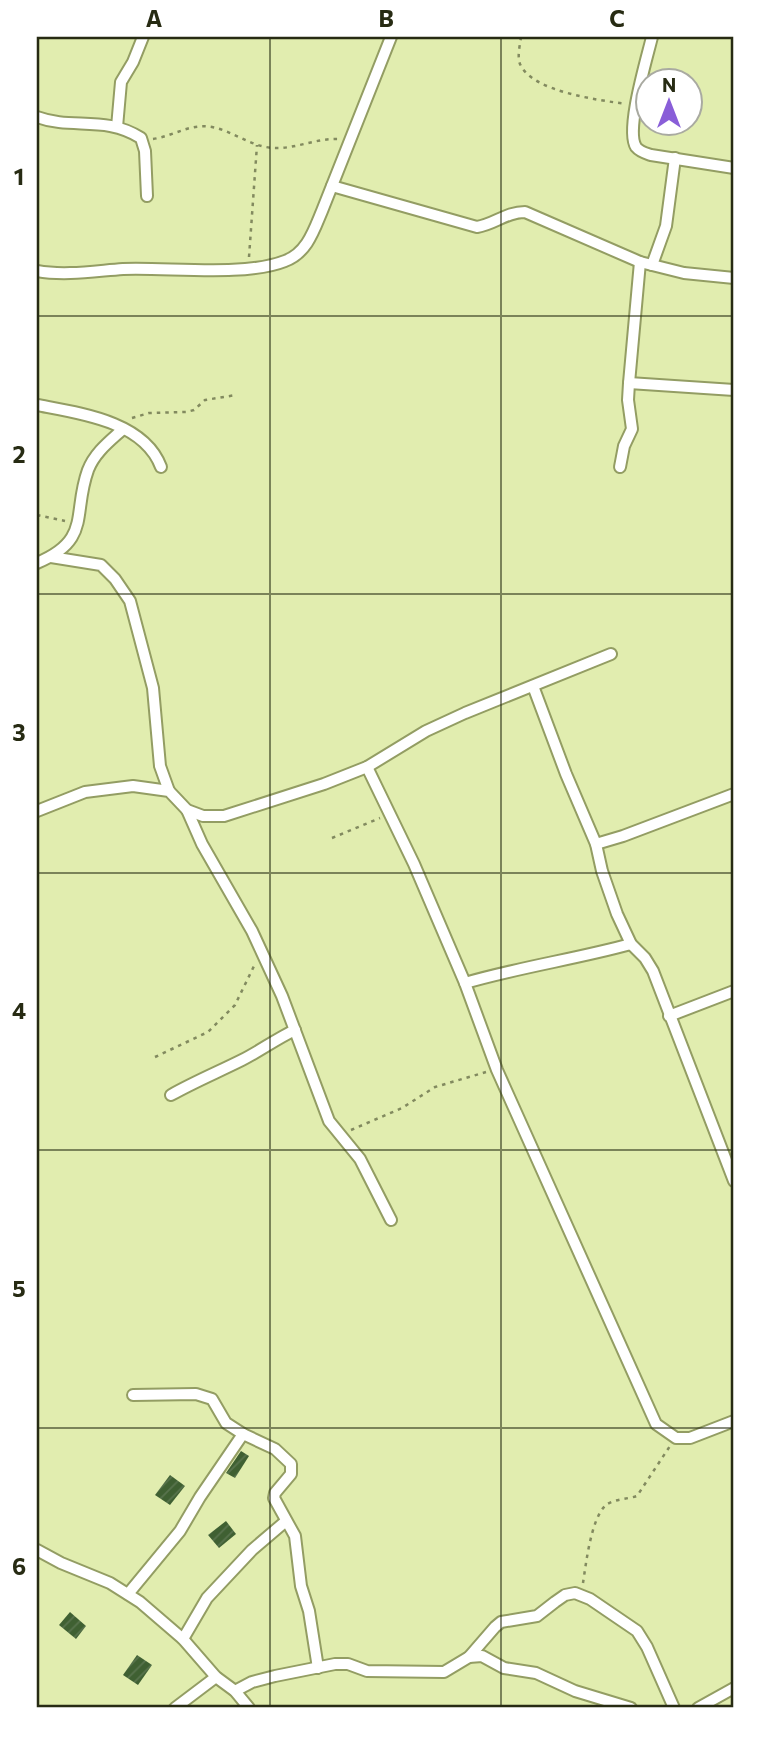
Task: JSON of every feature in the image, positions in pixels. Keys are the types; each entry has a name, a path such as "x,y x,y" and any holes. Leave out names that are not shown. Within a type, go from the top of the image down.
{"street":[{"path":"117,127 121,82 143,37"},
{"path":"37,271 57,273 125,269 249,268 285,261 299,253 312,236 391,37"},
{"path":"645,66 652,37"},
{"path":"37,117 45,121 95,123 132,132 143,141 147,196"},
{"path":"634,118 632,129 635,145 641,152 734,168"},
{"path":"620,467 624,446 632,429 628,400 629,383 646,264 666,226 676,158"},
{"path":"332,186 477,227 489,225 505,215 525,212 646,264 684,273 734,278"},
{"path":"629,383 734,390"},
{"path":"37,405 81,414 123,429 150,446 161,467"},
{"path":"37,564 62,550 78,528 87,472 92,461 123,429"},
{"path":"51,557 101,565 115,579 130,601 153,688 160,766 169,791 187,810 202,844 237,901 260,947 329,1121 360,1159 391,1220"},
{"path":"187,810 203,816 224,816 312,788 367,767 426,731 611,654"},
{"path":"533,686 596,844 601,870 631,944 653,971 734,1181"},
{"path":"367,767 414,864 465,983 497,1070 656,1424 676,1437 690,1438 734,1421"},
{"path":"37,811 85,792 103,789 133,786 169,791"},
{"path":"596,844 734,794"},
{"path":"465,983 506,971 589,956 631,944"},
{"path":"669,1016 734,991"},
{"path":"171,1095 295,1031"},
{"path":"133,1395 205,1396 212,1399 226,1423 275,1449 291,1464 291,1474 274,1498 295,1536 301,1586 309,1611 318,1668"},
{"path":"128,1594 180,1531 243,1434"},
{"path":"183,1639 207,1598 252,1550 286,1521"},
{"path":"37,1550 128,1594 183,1639 216,1677 234,1691 249,1708"},
{"path":"234,1691 275,1675 343,1663 367,1671 443,1672 469,1657 501,1622 537,1616 565,1595 581,1594 637,1631 674,1708"},
{"path":"469,1657 482,1656 504,1668 536,1673 575,1691 631,1708"},
{"path":"175,1708 216,1677"},
{"path":"698,1708 730,1690 734,1703"}],"path":[{"path":"521,37 519,62 524,71 537,80 576,96 634,106"},
{"path":"143,141 196,126 221,130 257,145 277,148 326,139 349,140"},
{"path":"249,268 257,145"},
{"path":"123,429 131,419 139,415 187,412 194,410 205,400 236,395"},
{"path":"37,515 79,523"},
{"path":"332,838 390,815"},
{"path":"155,1057 198,1039 235,1005 252,971 260,947"},
{"path":"339,1135 394,1112 435,1087 497,1070"},
{"path":"581,1594 587,1558 600,1512 608,1503 637,1496 676,1437"}],"building":[{"path":"241,1451 249,1456 235,1478 226,1473"},
{"path":"170,1475 185,1486 170,1505 155,1495"},
{"path":"226,1521 236,1534 219,1548 208,1535"},
{"path":"70,1612 86,1626 76,1639 59,1625"},
{"path":"137,1655 152,1665 138,1685 123,1675"}]}
